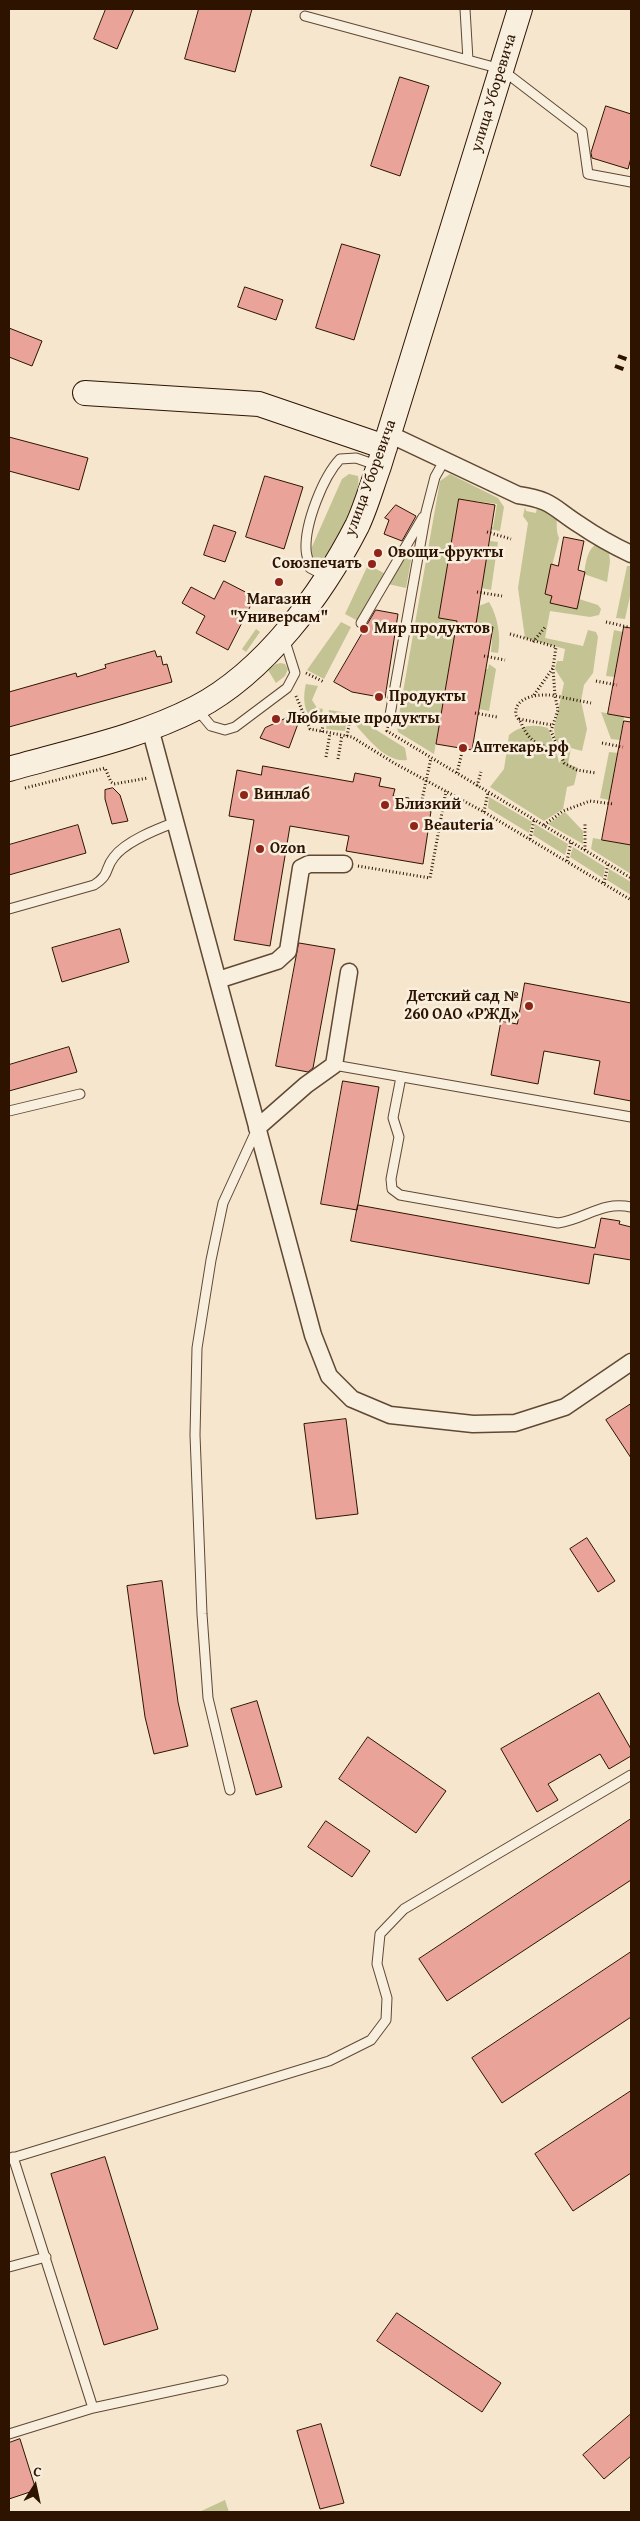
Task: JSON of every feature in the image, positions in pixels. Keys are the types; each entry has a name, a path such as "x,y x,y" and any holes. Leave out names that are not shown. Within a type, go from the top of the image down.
{"main road":[{"name":"улица Уборевича","path":"14,779 150,728 196,708 226,689 261,659 283,636 328,577 357,525 384,449 520,9"},
{"path":"85,393 259,404 384,449"}],"street":[{"path":"384,449 444,461 518,494 554,504 579,525 631,554"},
{"path":"150,728 313,1335 329,1376 352,1399 390,1415 473,1424 515,1424 565,1406 631,1362"},
{"path":"218,980 277,961 288,951 301,868 309,864 347,864"},
{"path":"257,1128 306,1085 334,1065 349,972"}],"lane":[{"path":"465,9 468,60"},
{"path":"305,16 501,69 582,131 588,174 631,182"},
{"path":"328,577 310,568 306,549 308,526 330,470 340,459 356,458 384,449"},
{"path":"390,715 426,512 435,477 444,461"},
{"path":"362,623 426,512"},
{"path":"196,708 211,726 225,730 235,727 286,688 296,673 283,636"},
{"path":"9,909 94,885 104,878 114,857 145,834 176,822"},
{"path":"334,1065 631,1117"},
{"path":"401,1077 393,1118 399,1137 391,1179 392,1189 400,1195 558,1223 570,1221 606,1206 618,1204 631,1207"},
{"path":"9,1111 80,1094"},
{"path":"230,1790 207,1689 195,1435 197,1348 211,1260 224,1203 257,1128"},
{"path":"93,2408 46,2257 11,2158 329,2061 371,2040 386,2020 387,1998 377,1964 380,1934 404,1909 631,1775"},
{"path":"9,2268 46,2257"},
{"path":"9,2434 93,2408 223,2380"}],"path":[{"path":"487,532 511,539"},
{"path":"477,592 502,596"},
{"path":"606,622 628,627"},
{"path":"533,642 546,626"},
{"path":"510,634 556,647 553,668 558,710 552,724 554,740 567,766 596,773"},
{"path":"484,656 505,660"},
{"path":"534,695 553,668"},
{"path":"304,672 324,682"},
{"path":"596,681 617,686"},
{"path":"286,688 297,697 310,729 352,737 484,812 631,900"},
{"path":"558,748 545,747 532,741 525,734 516,716 518,707 523,700 534,695 547,694 591,703"},
{"path":"475,713 497,717"},
{"path":"322,732 324,715"},
{"path":"347,736 351,716"},
{"path":"518,719 552,724"},
{"path":"387,731 631,878"},
{"path":"326,757 330,733"},
{"path":"338,759 342,735"},
{"path":"602,743 623,747"},
{"path":"457,773 463,748"},
{"path":"420,808 431,758"},
{"path":"14,779 105,768 111,782 120,784 163,775"},
{"path":"478,786 481,772"},
{"path":"347,864 430,878 446,791"},
{"path":"484,812 488,792"},
{"path":"544,825 563,811 590,801 613,804"},
{"path":"530,839 534,820"},
{"path":"585,824 585,850"},
{"path":"567,861 571,842"},
{"path":"604,884 608,864"}],"shaded area":[{"path":"349,474 358,476 356,496 351,509 319,566 313,563 311,549 342,479"},
{"path":"450,474 498,498 504,507 500,531 489,529 489,527 493,527 497,504 459,499 457,621 434,754 398,732 397,726 440,481"},
{"path":"525,507 526,511 536,513 537,507 556,511 559,538 545,594 552,596 550,603 579,599 598,605 601,609 599,615 590,617 550,611 545,638 583,646 588,630 596,632 598,637 593,673 584,685 581,701 587,729 582,751 571,748 568,764 578,768 574,785 567,787 563,809 544,821 490,787 504,769 509,735 518,729 533,726 548,728 559,763 565,755 555,738 554,729 564,683 555,669 557,661 563,661 565,649 525,638 518,588 528,523 523,516"},
{"path":"490,541 498,542 491,590 481,588"},
{"path":"599,543 609,551 610,562 607,582 584,574 586,560 592,548"},
{"path":"409,549 413,550 406,588 388,584"},
{"path":"368,565 384,573 358,621 345,614"},
{"path":"627,566 631,566 631,592 625,619 616,618"},
{"path":"489,602 495,614 498,627 498,653 491,652 493,627 476,624 479,606"},
{"path":"341,622 351,627 324,679 307,670"},
{"path":"256,629 260,632 246,652 242,649"},
{"path":"614,630 623,632 615,677 606,676"},
{"path":"281,663 285,664 288,669 285,676 276,683 268,670"},
{"path":"489,664 496,669 489,711 479,709 486,669 488,669"},
{"path":"306,684 318,686 312,700 317,708 323,709 320,722 310,717 307,713 304,702"},
{"path":"329,710 348,713 345,731 326,729"},
{"path":"601,712 624,717 620,740 611,739"},
{"path":"354,716 405,748 407,760 399,760 384,753 353,722"},
{"path":"609,752 618,753 609,800 600,798"},
{"path":"489,797 532,822 529,833 488,808"},
{"path":"565,812 583,831 583,844 548,824"},
{"path":"535,824 568,844 565,855 533,835"},
{"path":"593,838 631,845 631,874 591,849"},
{"path":"573,847 605,867 603,878 570,857"},
{"path":"609,869 631,882 631,895 607,880"},
{"path":"225,2500 229,2512 199,2512"}],"building":[{"path":"106,9 134,9 117,49 94,39"},
{"path":"199,9 252,9 235,72 185,59"},
{"path":"400,77 429,86 400,176 371,166"},
{"path":"606,106 631,114 631,158 628,169 592,158 591,153"},
{"path":"342,244 380,255 354,340 316,328"},
{"path":"245,287 283,300 276,320 238,307"},
{"path":"9,328 42,341 32,366 9,357"},
{"path":"9,437 88,458 79,490 9,471"},
{"path":"265,476 303,487 284,549 246,537"},
{"path":"459,499 495,505 476,624 493,627 472,750 436,744 457,621 439,618"},
{"path":"396,505 416,516 402,541 384,534 389,520 385,518"},
{"path":"214,525 236,532 225,562 204,555"},
{"path":"564,537 584,541 578,570 585,572 577,609 550,603 552,596 545,594 551,564 558,566"},
{"path":"224,581 255,597 228,650 196,633 205,616 182,603 191,587 214,599"},
{"path":"376,610 398,614 385,698 352,692 334,682"},
{"path":"624,627 631,628 631,718 608,714"},
{"path":"155,651 157,657 161,656 163,665 167,664 172,682 9,727 9,692 76,673 77,677 106,668 105,665"},
{"path":"289,717 299,721 289,748 260,738 265,728"},
{"path":"624,721 631,722 631,845 602,840"},
{"path":"263,766 353,782 355,773 381,778 379,786 395,789 393,796 409,798 408,806 431,811 423,864 346,851 349,836 290,826 270,946 234,940 254,820 229,816 237,770 261,775"},
{"path":"113,788 120,795 128,821 112,824 105,799 105,790"},
{"path":"78,825 86,853 9,875 9,845"},
{"path":"120,929 129,962 62,982 52,948"},
{"path":"299,943 335,949 313,1068 308,1072 276,1066"},
{"path":"525,983 631,1003 631,1101 594,1094 600,1061 544,1051 538,1084 491,1075 501,1021 517,1024"},
{"path":"69,1047 77,1072 9,1091 9,1065"},
{"path":"343,1081 379,1087 357,1210 321,1204"},
{"path":"358,1205 595,1248 601,1218 620,1221 619,1224 631,1227 631,1260 594,1254 589,1284 351,1241"},
{"path":"631,1404 631,1458 606,1420"},
{"path":"346,1419 358,1514 316,1519 304,1424"},
{"path":"587,1538 615,1581 598,1592 570,1549"},
{"path":"162,1581 178,1702 188,1746 154,1754 145,1717 127,1586"},
{"path":"599,1693 631,1749 631,1756 609,1769 600,1754 548,1784 558,1800 537,1812 501,1749"},
{"path":"257,1701 282,1787 256,1795 231,1709"},
{"path":"368,1737 446,1791 416,1833 339,1779"},
{"path":"631,1819 631,1880 447,2001 419,1959"},
{"path":"326,1821 370,1851 352,1877 308,1847"},
{"path":"631,1952 631,2017 502,2103 472,2058"},
{"path":"631,2091 631,2173 573,2211 535,2154"},
{"path":"105,2157 158,2329 104,2345 51,2174"},
{"path":"397,2313 501,2383 482,2412 377,2341"},
{"path":"631,2414 631,2456 604,2479 583,2455"},
{"path":"321,2424 344,2503 320,2509 297,2431"},
{"path":"20,2439 36,2490 9,2499 9,2443"}],"railway":[{"path":"618,356 631,361"},
{"path":"615,366 631,372"}],"place":[{"name":"Овощи-фрукты","path":"378,553"},
{"name":"Союзпечать","path":"372,564"},
{"name":"Магазин \"Универсам\"","path":"279,582"},
{"name":"Мир продуктов","path":"364,629"},
{"name":"Продукты","path":"379,697"},
{"name":"Любимые продукты","path":"276,719"},
{"name":"Аптекарь.рф","path":"463,748"},
{"name":"Винлаб","path":"244,795"},
{"name":"Близкий","path":"385,805"},
{"name":"Beauteria","path":"414,826"},
{"name":"Ozon","path":"260,849"},
{"name":"Детский сад № 260 ОАО «РЖД»","path":"529,1006"}]}
